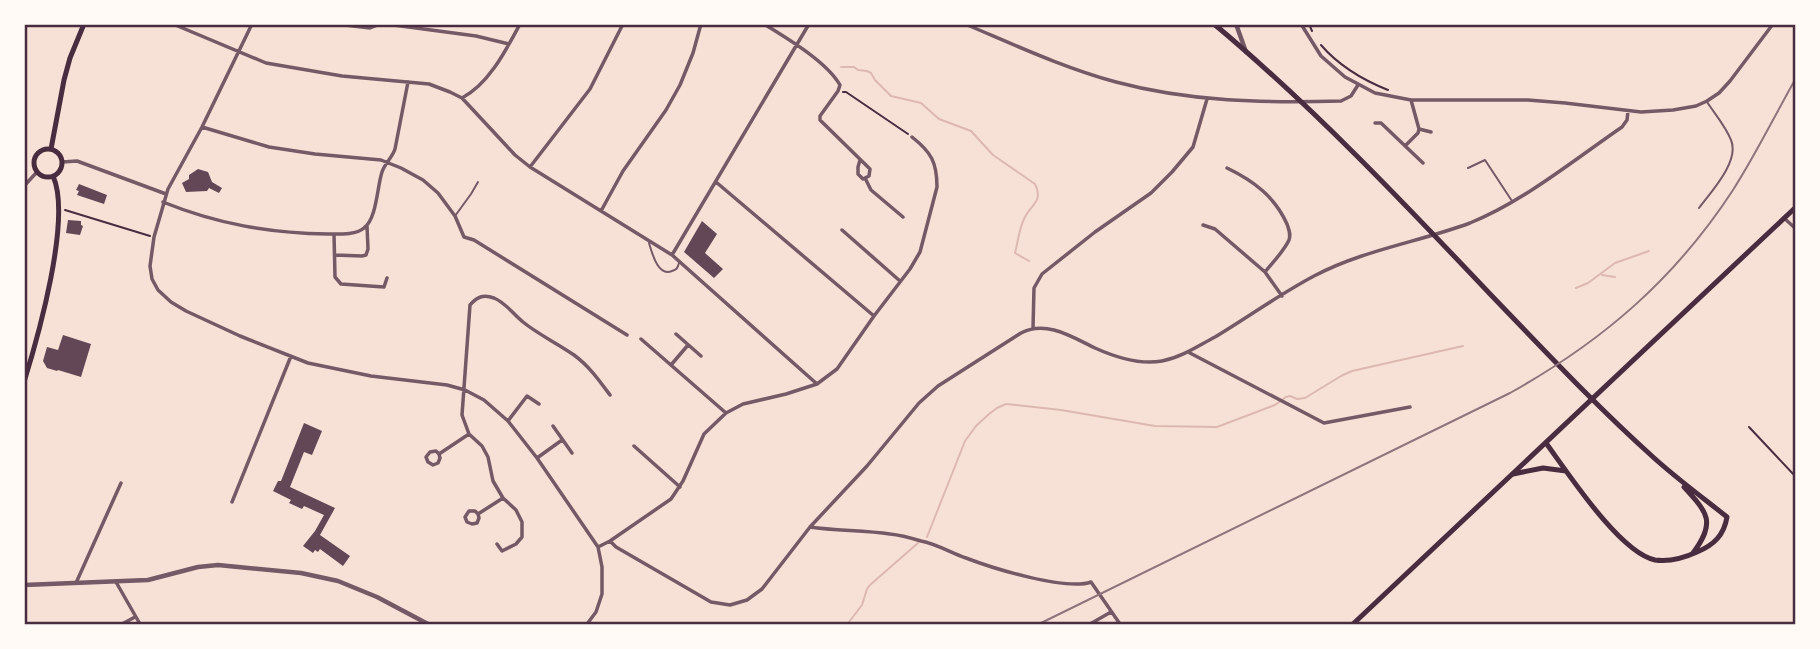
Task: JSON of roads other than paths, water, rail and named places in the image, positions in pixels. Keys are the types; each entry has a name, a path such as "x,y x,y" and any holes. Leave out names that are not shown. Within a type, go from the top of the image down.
{"main road":[{"path":"51,149 64,80 84,24"},
{"path":"1217,26 1430,231 1612,419 1670,472 1727,517 1721,536 1707,548 1680,559 1655,560 1641,555 1609,526 1546,443"},
{"path":"51,149 59,154 62,162 60,171 53,176 43,177 34,166 35,156 41,150 51,149"},
{"path":"24,382 41,319 54,254 58,191 53,176"},
{"path":"1353,625 1796,207"},
{"path":"1513,474 1543,468 1566,471"},
{"path":"1670,472 1701,505 1705,515 1706,533 1692,554"}],"street":[{"path":"173,24 266,63 310,72 429,84 462,98 515,155 672,255 817,384"},
{"path":"251,24 163,202 150,266 152,279 158,290 171,302 240,336 308,363 351,373 447,385 465,390 484,400 508,421 537,458 598,547 602,567 602,594 596,612 587,625"},
{"path":"336,24 370,28 383,24 476,36 509,44"},
{"path":"462,98 489,74 520,24"},
{"path":"530,167 590,89 623,24"},
{"path":"601,211 623,171 666,110 680,85 701,24"},
{"path":"764,24 797,45 831,73 840,85 820,120 870,169 869,176 865,178"},
{"path":"672,255 809,24"},
{"path":"965,24 1083,72 1147,90 1207,99 1325,102 1346,100 1358,85"},
{"path":"1236,24 1246,52"},
{"path":"1301,24 1321,56 1345,77 1374,93 1411,100 1528,100 1641,112 1696,106 1719,93 1773,24"},
{"path":"335,255 366,255 367,226 383,169 393,157 408,82"},
{"path":"1033,328 1034,288 1042,274 1151,193 1172,172 1193,147 1207,99"},
{"path":"1411,100 1419,130"},
{"path":"610,541 710,602 730,605 747,600 762,590 810,527 867,466 914,408 938,386 1010,340 1033,328 1060,332 1106,352 1138,360 1160,361 1188,352 1312,277 1342,263 1468,223 1513,202 1622,127 1627,120 1628,111"},
{"path":"1375,123 1381,123 1423,163"},
{"path":"202,127 269,146 314,154 381,160 401,168 423,180 438,193 455,216 464,237 474,240 627,335"},
{"path":"1419,130 1430,132"},
{"path":"1405,146 1419,130"},
{"path":"598,547 667,503 680,487 704,434 726,413 743,404 817,384 836,369 920,252 937,187 935,165 929,153 912,137"},
{"path":"860,160 858,174 865,178 871,190 903,217"},
{"path":"62,162 77,161 166,194"},
{"path":"1227,168 1240,174 1273,199 1290,232 1288,242 1265,272"},
{"path":"24,187 37,172"},
{"path":"716,182 874,316"},
{"path":"163,202 221,222 269,231 334,234 358,232 367,226"},
{"path":"1784,218 1796,229"},
{"path":"1203,225 1215,229 1265,272 1282,296"},
{"path":"842,230 900,281"},
{"path":"334,234 335,277 341,284 384,287 387,278"},
{"path":"496,544 502,551 516,544 522,537 522,522 493,481 488,457 469,434 462,415 470,305 482,296 504,303 522,321 587,366 610,395"},
{"path":"676,334 701,356"},
{"path":"641,339 726,413"},
{"path":"671,365 688,345"},
{"path":"1188,352 1324,423 1410,407"},
{"path":"232,502 291,356"},
{"path":"508,421 527,396 539,404"},
{"path":"553,426 572,453"},
{"path":"439,454 469,434"},
{"path":"537,458 562,440"},
{"path":"634,446 680,487"},
{"path":"76,583 121,483"},
{"path":"478,514 503,498"},
{"path":"810,527 889,534 926,542 967,559 1017,573 1071,584 1091,582 1120,625"},
{"path":"24,585 148,580 198,567 218,565 301,573 338,580 359,588 428,625"},
{"path":"116,582 140,625"},
{"path":"1090,625 1111,612"},
{"path":"122,625 135,617"}],"lane":[{"path":"1699,208 1727,167 1733,150 1728,134 1706,101"},
{"path":"1468,168 1485,160 1513,202"},
{"path":"455,216 478,182"},
{"path":"649,241 662,271 674,271 680,262"}],"waterway":[{"path":"841,67 867,71 891,96 921,103 939,119 971,131 993,155 1035,184 1037,199 1022,223 1015,253 1029,261"},
{"path":"1576,288 1588,283 1615,263 1649,251"},
{"path":"1602,275 1615,277"},
{"path":"927,537 965,441 989,414 1006,404 1155,426 1217,427 1275,405 1286,397 1305,398 1352,371 1463,346"},
{"path":"850,624 870,585 918,543"}],"railway":[{"path":"1039,624 1510,393 1576,352 1635,305 1687,252 1733,190 1796,78"}]}
